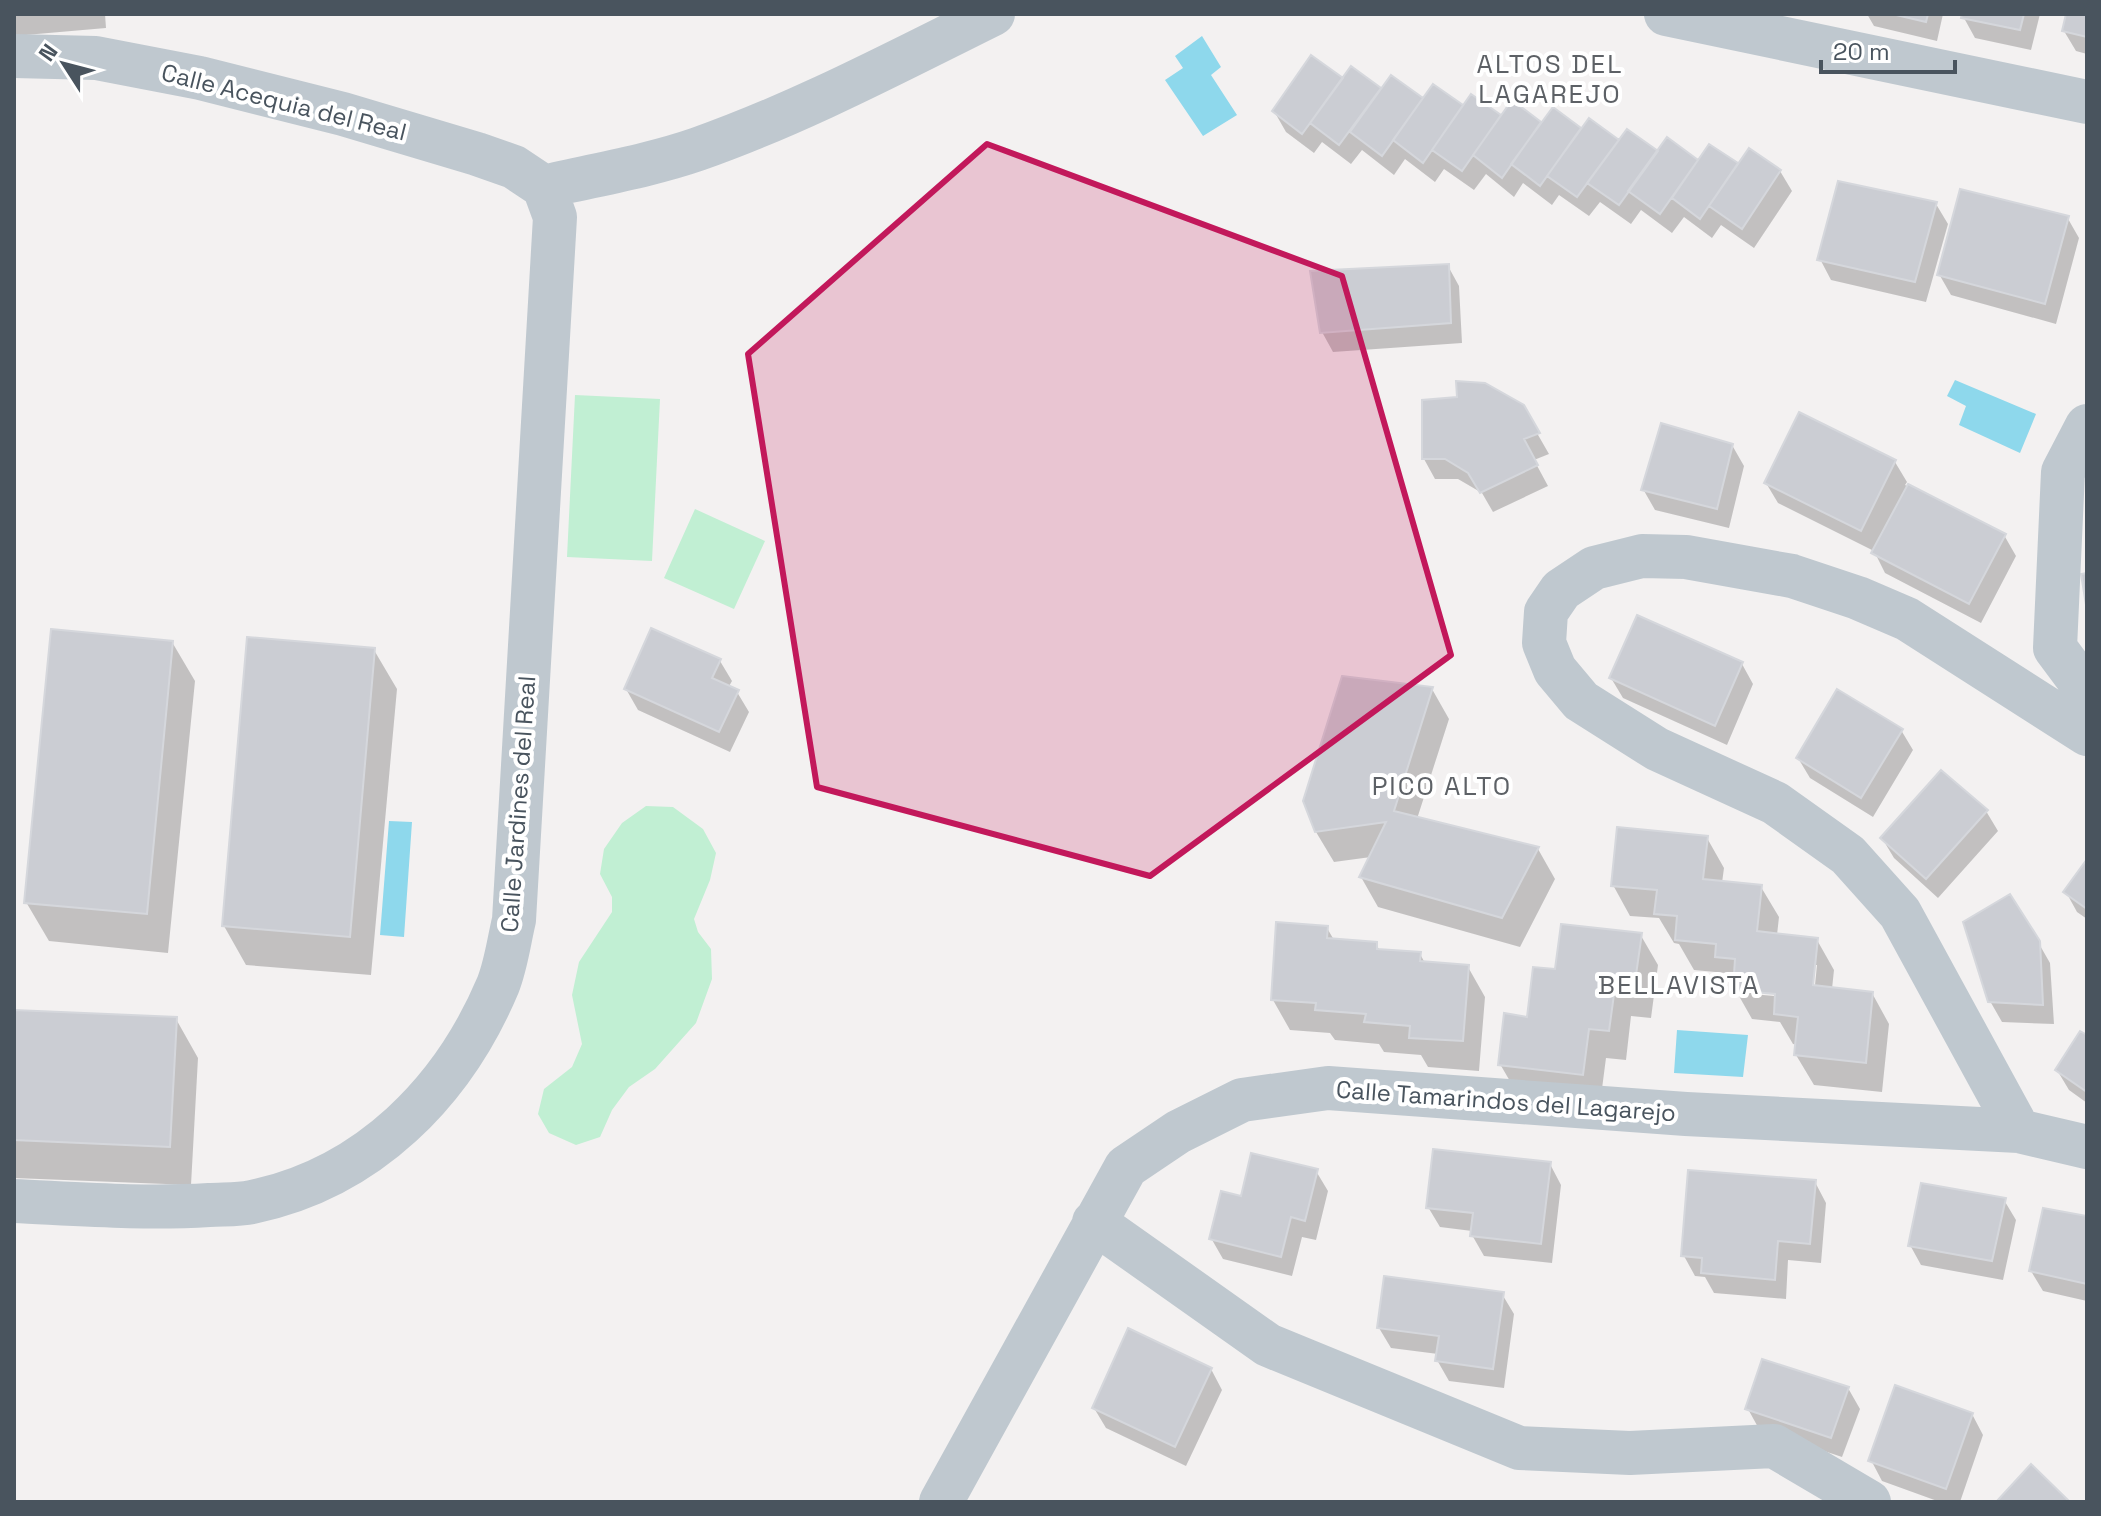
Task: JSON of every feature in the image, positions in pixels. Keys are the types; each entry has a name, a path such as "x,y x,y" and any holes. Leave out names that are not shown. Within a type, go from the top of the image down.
{"street":[{"path":"544,187 694,150 754,128 993,14"},
{"path":"1666,14 2087,102"},
{"name":"Calle Acequia del Real","path":"14,56 96,58 200,78 343,114 477,154 514,167 544,187"},
{"name":"Calle Jardines del Real","path":"14,1201 173,1207 250,1202 315,1184 373,1150 433,1096 467,1048 499,983 514,920 555,217 544,187"},
{"path":"2087,426 2063,472 2055,648 2087,691"},
{"path":"2019,1131 1900,913 1848,855 1775,803 1657,749 1581,701 1555,670 1544,643 1546,612 1561,590 1594,568 1642,556 1686,557 1792,576 1858,598 1907,619 2087,734"},
{"name":"Calle Tamarindos del Lagarejo","path":"941,1502 1126,1167 1178,1132 1242,1100 1328,1088 1686,1114 2019,1131 2087,1147"},
{"path":"1094,1222 1268,1345 1519,1448 1630,1453 1774,1446 1869,1502"}],"highlighted area":[{"path":"987,144 1342,276 1451,655 1150,876 817,787 748,354"}],"green space":[{"path":"575,395 660,399 652,561 567,557"},
{"path":"695,509 765,541 734,609 664,578"},
{"path":"646,806 673,807 703,829 716,853 710,880 694,919 698,932 711,949 712,979 696,1023 655,1069 629,1087 612,1110 600,1137 576,1145 549,1133 538,1114 544,1089 572,1067 582,1044 572,995 579,962 612,912 612,897 600,874 604,849 622,823"}],"water":[{"path":"1202,36 1221,67 1211,75 1237,115 1203,136 1165,80 1183,68 1175,56"},
{"path":"1955,380 2036,414 2020,453 1959,425 1966,406 1947,396"},
{"path":"389,821 412,822 404,937 380,935"},
{"path":"1677,1030 1748,1035 1743,1077 1674,1073"}],"building":[{"path":"1892,14 1928,14 1926,22"},
{"path":"1962,14 2024,14 2020,30 1961,18"},
{"path":"2066,14 2087,14 2087,37 2062,31"},
{"path":"1311,55 1343,78 1302,134 1272,111"},
{"path":"1351,66 1381,88 1339,145 1310,123"},
{"path":"1391,75 1423,98 1382,156 1350,132"},
{"path":"1433,84 1463,105 1423,163 1393,140"},
{"path":"1471,94 1501,115 1462,171 1432,150"},
{"path":"1512,100 1541,122 1502,178 1473,155"},
{"path":"1553,107 1581,128 1540,186 1511,164"},
{"path":"1589,118 1619,140 1577,197 1547,176"},
{"path":"1627,129 1658,151 1619,205 1587,183"},
{"path":"1667,137 1698,160 1660,214 1628,191"},
{"path":"1709,144 1738,163 1700,219 1672,198"},
{"path":"1749,148 1781,170 1742,229 1709,206"},
{"path":"1838,181 1937,202 1915,282 1817,260"},
{"path":"1960,189 2069,216 2045,304 1937,275"},
{"path":"1449,264 1451,323 1320,333 1310,271"},
{"path":"1456,381 1485,383 1524,405 1540,433 1524,439 1538,465 1480,493 1468,473 1445,459 1422,459 1422,400 1457,397"},
{"path":"1799,412 1896,460 1861,531 1764,483"},
{"path":"1661,423 1733,444 1717,509 1641,490"},
{"path":"1908,484 2006,534 1969,604 1871,553"},
{"path":"2087,573 2087,611 2081,574"},
{"path":"1637,615 1743,662 1715,726 1609,678"},
{"path":"651,628 721,659 712,678 739,690 719,732 624,689"},
{"path":"51,629 173,641 147,914 24,903"},
{"path":"247,637 375,648 350,937 222,926"},
{"path":"1342,676 1433,687 1394,811 1539,847 1502,918 1359,877 1386,822 1315,832 1303,801"},
{"path":"1837,689 1903,729 1861,798 1796,758"},
{"path":"1941,770 1988,810 1926,879 1880,838"},
{"path":"1617,827 1708,836 1703,879 1762,885 1757,931 1818,938 1813,985 1873,992 1866,1063 1794,1055 1798,1017 1774,1014 1775,994 1733,990 1735,959 1715,957 1716,944 1675,940 1677,916 1654,914 1657,890 1611,886"},
{"path":"2087,859 2087,909 2063,892"},
{"path":"2010,894 2040,941 2043,1005 1988,1002 1963,922"},
{"path":"1276,922 1328,926 1327,938 1377,942 1377,949 1421,952 1420,961 1469,965 1463,1041 1409,1038 1410,1026 1364,1022 1366,1014 1315,1010 1316,1003 1271,1000"},
{"path":"1561,924 1642,933 1634,989 1615,987 1609,1031 1589,1029 1583,1075 1498,1065 1504,1013 1527,1017 1533,967 1555,969"},
{"path":"14,1010 177,1017 170,1147 14,1140"},
{"path":"2080,1031 2087,1035 2087,1092 2055,1070"},
{"path":"1433,1149 1551,1162 1541,1244 1470,1236 1473,1213 1426,1208"},
{"path":"1251,1153 1318,1169 1305,1221 1291,1217 1281,1257 1209,1239 1221,1191 1241,1196"},
{"path":"1688,1170 1816,1180 1810,1244 1778,1241 1775,1280 1701,1273 1702,1258 1681,1256"},
{"path":"1921,1183 2006,1198 1992,1261 1908,1246"},
{"path":"2043,1208 2087,1216 2087,1284 2029,1271"},
{"path":"1384,1276 1504,1292 1493,1369 1435,1361 1439,1336 1377,1328"},
{"path":"1128,1328 1212,1368 1175,1447 1092,1408"},
{"path":"1762,1359 1849,1387 1831,1438 1745,1409"},
{"path":"1895,1385 1973,1413 1946,1489 1868,1461"},
{"path":"2031,1464 2070,1502 1996,1502"}],"district":[{"name":"ALTOS DEL LAGAREJO","path":"1550,79"},
{"name":"PICO ALTO","path":"1442,786"},
{"name":"BELLAVISTA","path":"1679,985"}]}
